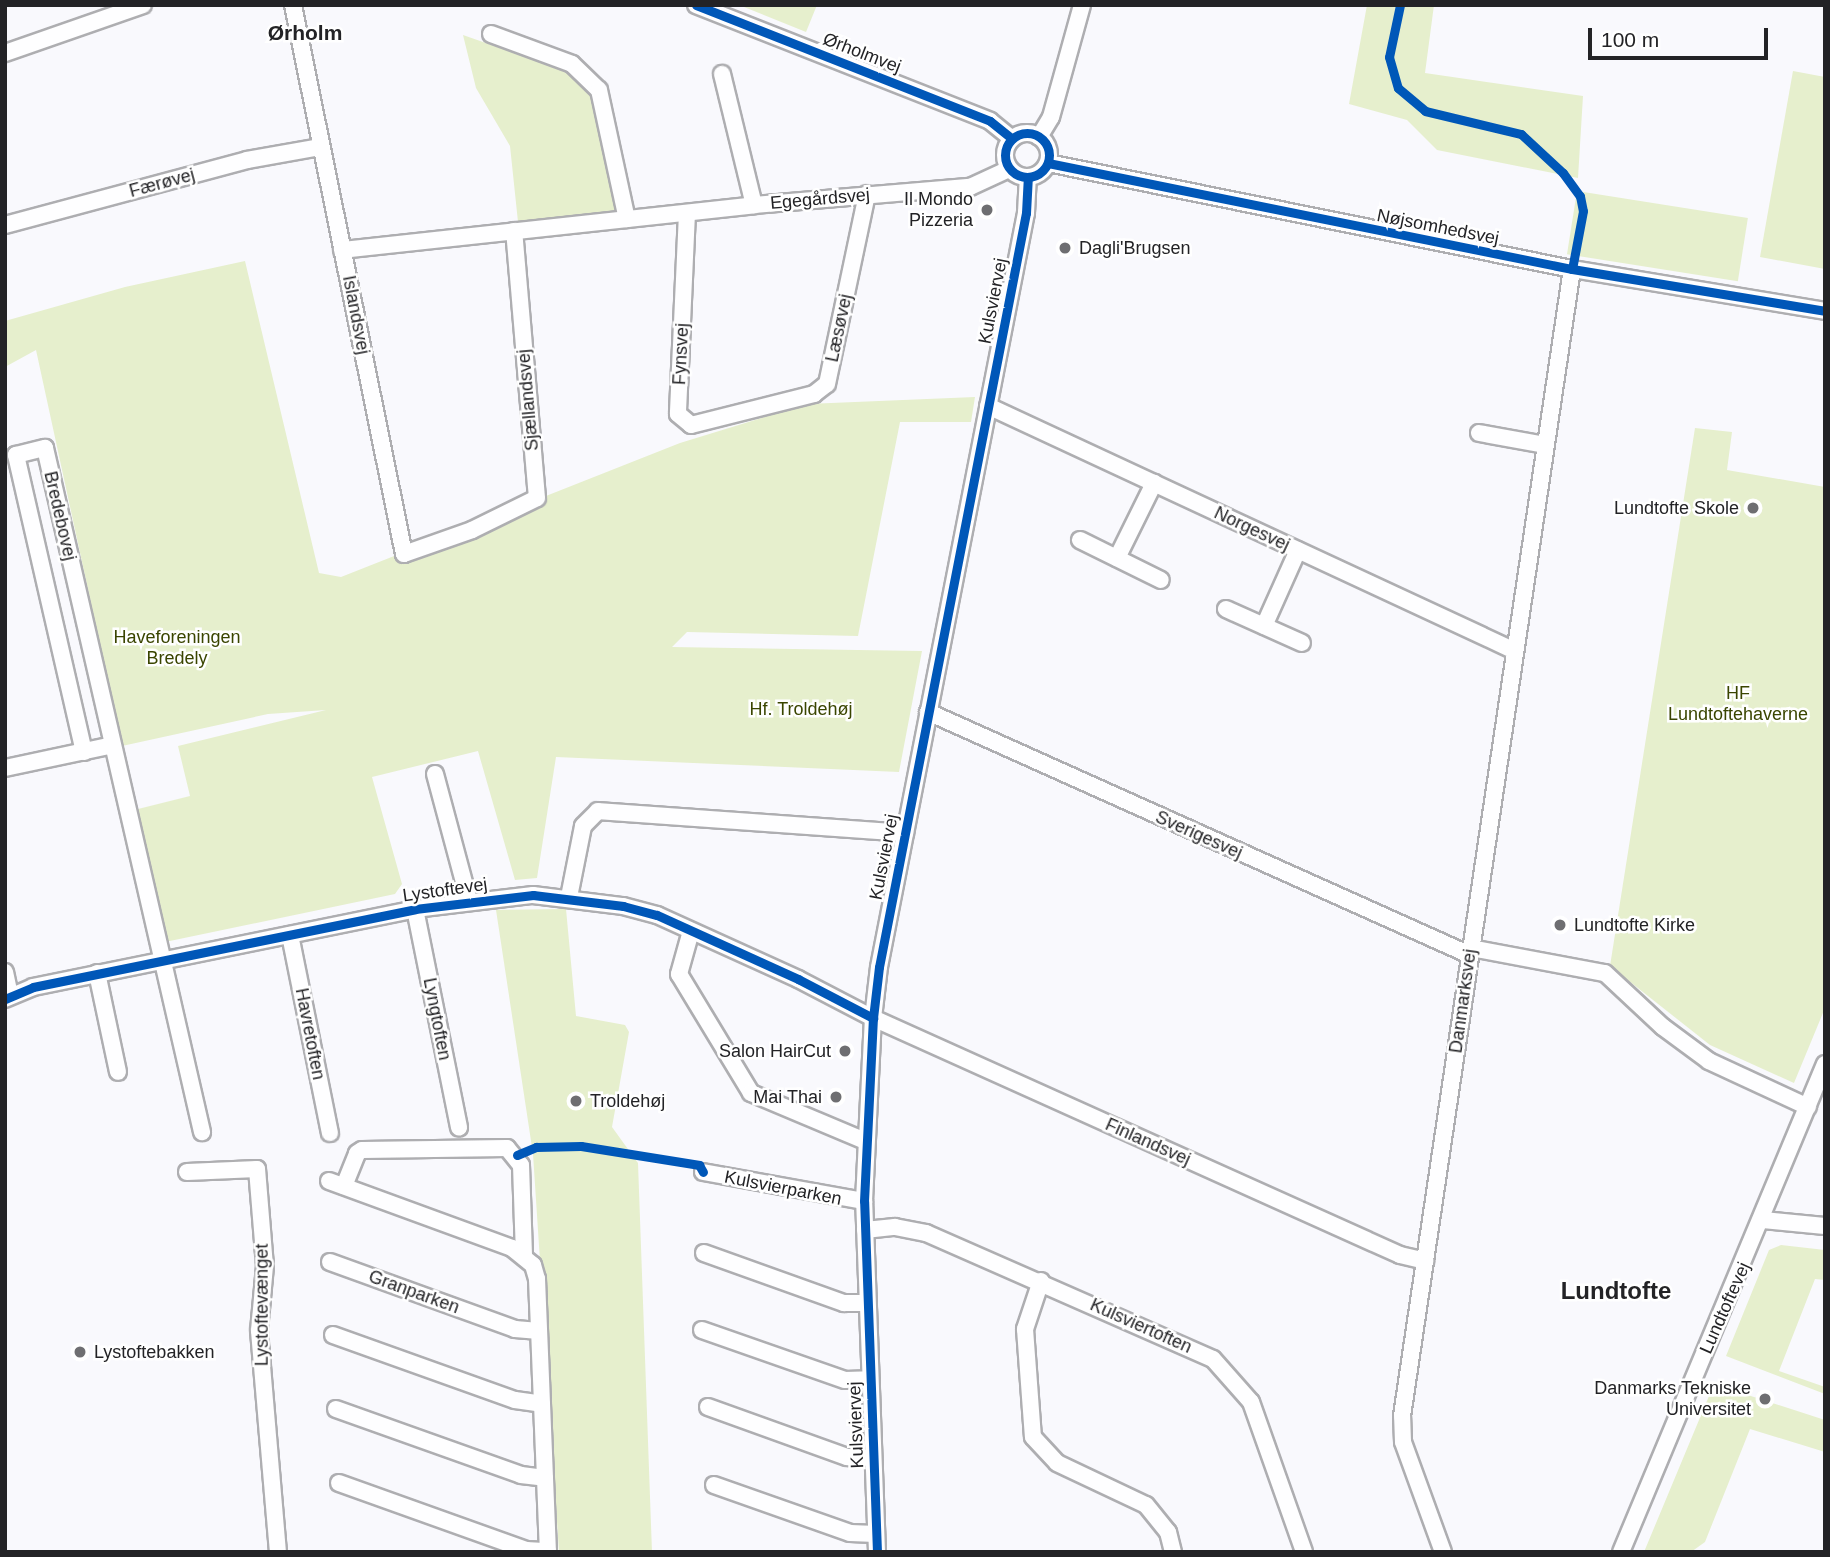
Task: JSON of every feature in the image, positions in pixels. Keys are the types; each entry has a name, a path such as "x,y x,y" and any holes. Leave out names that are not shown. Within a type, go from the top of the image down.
{"street":[{"path":"5,53 143,5"},
{"name":"Islandsvej","path":"293,5 404,554 472,530"},
{"name":"Ørholmvej","path":"696,5 990,121 1012,139"},
{"path":"1040,137 1051,117 1082,5"},
{"path":"491,34 572,64 599,90 627,219"},
{"path":"722,74 754,205"},
{"path":"1025,133 1040,137 1048,149 1048,163 1028,178 1009,169 1004,153 1012,139 1025,133"},
{"name":"Færøvej","path":"5,225 247,160 321,147"},
{"name":"Nøjsomhedsvej","path":"1048,163 1086,174 1572,269 1825,311"},
{"name":"Egegårdsvej","path":"342,250 754,205 970,187 1009,169"},
{"name":"Kulsviervej","path":"877,1552 864,1201 873,1018 905,833 1026,213 1028,178"},
{"name":"Læsøvej","path":"752,409 814,394 827,384 867,194"},
{"name":"Fynsvej","path":"687,213 678,414 691,425 752,409"},
{"name":"Sjællandsvej","path":"472,530 537,498 514,231"},
{"name":"Danmarksvej","path":"1443,1552 1403,1442 1402,1416 1572,269"},
{"name":"Norgesvej","path":"988,406 1515,651"},
{"path":"1479,433 1546,446"},
{"name":"Bredebovej","path":"84,752 16,455 45,448 202,1132"},
{"path":"1117,558 1154,483"},
{"path":"1080,540 1161,579"},
{"path":"1264,626 1298,550"},
{"path":"1226,609 1303,643"},
{"name":"Sverigesvej","path":"928,712 1470,952 1605,973 1663,1027 1709,1061 1808,1107"},
{"path":"5,768 113,745"},
{"path":"435,774 469,901"},
{"name":"Kulsviervej","path":"569,897 583,825 598,811 905,833"},
{"name":"Lystoftevej","path":"8,997 97,973 415,909 469,901 569,897 624,906 691,931 873,1018"},
{"name":"Lyngtoften","path":"415,909 459,1128"},
{"path":"691,931 680,974 751,1093 865,1141"},
{"name":"Havretoften","path":"290,935 330,1133"},
{"path":"5,972 8,997"},
{"path":"97,973 118,1072"},
{"name":"Finlandsvej","path":"873,1018 1400,1255 1425,1261"},
{"name":"Lundtoftevej","path":"1621,1552 1763,1220 1825,1064"},
{"path":"340,1483 526,1550 548,1551 537,1279 524,1255 521,1165 507,1148 362,1150 357,1153 336,1184 524,1255"},
{"name":"Lystoftevænget","path":"187,1171 257,1169 265,1266 259,1331 278,1552"},
{"name":"Kulsvierparken","path":"703,1172 864,1201"},
{"path":"1763,1220 1825,1226"},
{"name":"Kulsviertoften","path":"865,1230 895,1227 926,1233 1041,1281 1213,1359 1233,1376 1251,1402 1304,1552"},
{"path":"704,1253 844,1303 867,1303"},
{"name":"Granparken","path":"330,1262 515,1329 539,1331"},
{"path":"1041,1281 1025,1329 1033,1437 1057,1463 1146,1505 1168,1532 1173,1552"},
{"path":"702,1330 845,1380 870,1380"},
{"path":"333,1335 515,1400 542,1404"},
{"path":"708,1407 847,1457 873,1458"},
{"path":"336,1409 521,1475 545,1478"},
{"path":"714,1485 850,1533 876,1534"}],"green space":[{"path":"739,5 817,5 806,32"},
{"path":"1367,5 1434,5 1425,73 1583,96 1578,178 1437,150 1407,120 1349,104"},
{"path":"463,35 572,73 584,82 592,98 618,211 518,222 510,146 476,88"},
{"path":"1793,71 1825,77 1825,269 1760,257"},
{"path":"1577,191 1748,218 1738,281 1567,254"},
{"path":"245,261 319,573 341,577 680,443 807,404 975,397 971,422 900,422 858,636 687,632 672,647 922,651 899,772 556,757 537,878 515,880 478,751 372,777 402,884 395,894 165,942 134,810 190,796 178,746 326,710 268,714 122,746 36,350 5,367 5,321 125,287"},
{"name":"HF Lundtoftehaverne","path":"1695,428 1732,432 1727,470 1825,487 1825,1008 1794,1083 1710,1045 1610,966"},
{"path":"566,909 576,1016 625,1025 629,1032 612,1127 638,1163 652,1552 559,1552 533,1154 496,910"},
{"path":"1781,1245 1825,1250 1825,1280 1815,1279 1779,1371 1825,1387 1825,1394 1726,1356 1769,1250"},
{"path":"1714,1384 1825,1420 1825,1452 1750,1429 1705,1542 1691,1552 1644,1552"}],"cycle path":[{"path":"696,5 990,121 1012,139"},
{"path":"1400,5 1389,57 1398,88 1425,111 1521,134 1563,173 1580,196 1583,211 1572,269"},
{"path":"1027,133 1036,134 1043,139 1048,146 1049,155 1048,164 1043,171 1036,176 1027,177 1018,176 1011,171 1006,164 1005,155 1006,146 1011,139 1018,134 1027,133"},
{"path":"1048,163 1572,269 1825,311"},
{"path":"877,1552 864,1201 873,1018 879,967 1026,213 1028,178"},
{"path":"5,999 33,987 415,909 533,895 623,906 657,915 798,979 873,1018"},
{"path":"517,1155 536,1147 581,1146 699,1165 703,1172"}],"place":[{"name":"Il Mondo Pizzeria","path":"987,210"},
{"name":"Dagli'Brugsen","path":"1065,248"},
{"name":"Lundtofte Skole","path":"1753,508"},
{"name":"Lundtofte Kirke","path":"1560,925"},
{"name":"Salon HairCut","path":"845,1051"},
{"name":"Mai Thai","path":"836,1097"},
{"name":"Troldehøj","path":"576,1101"},
{"name":"Lystoftebakken","path":"80,1352"},
{"name":"Danmarks Tekniske Universitet","path":"1765,1399"}],"district":[{"name":"Ørholm","path":"305,33"},
{"name":"Lundtofte","path":"1616,1291"}],"park label":[{"name":"Haveforeningen Bredely","path":"177,648"},
{"name":"Hf. Troldehøj","path":"801,709"}]}
